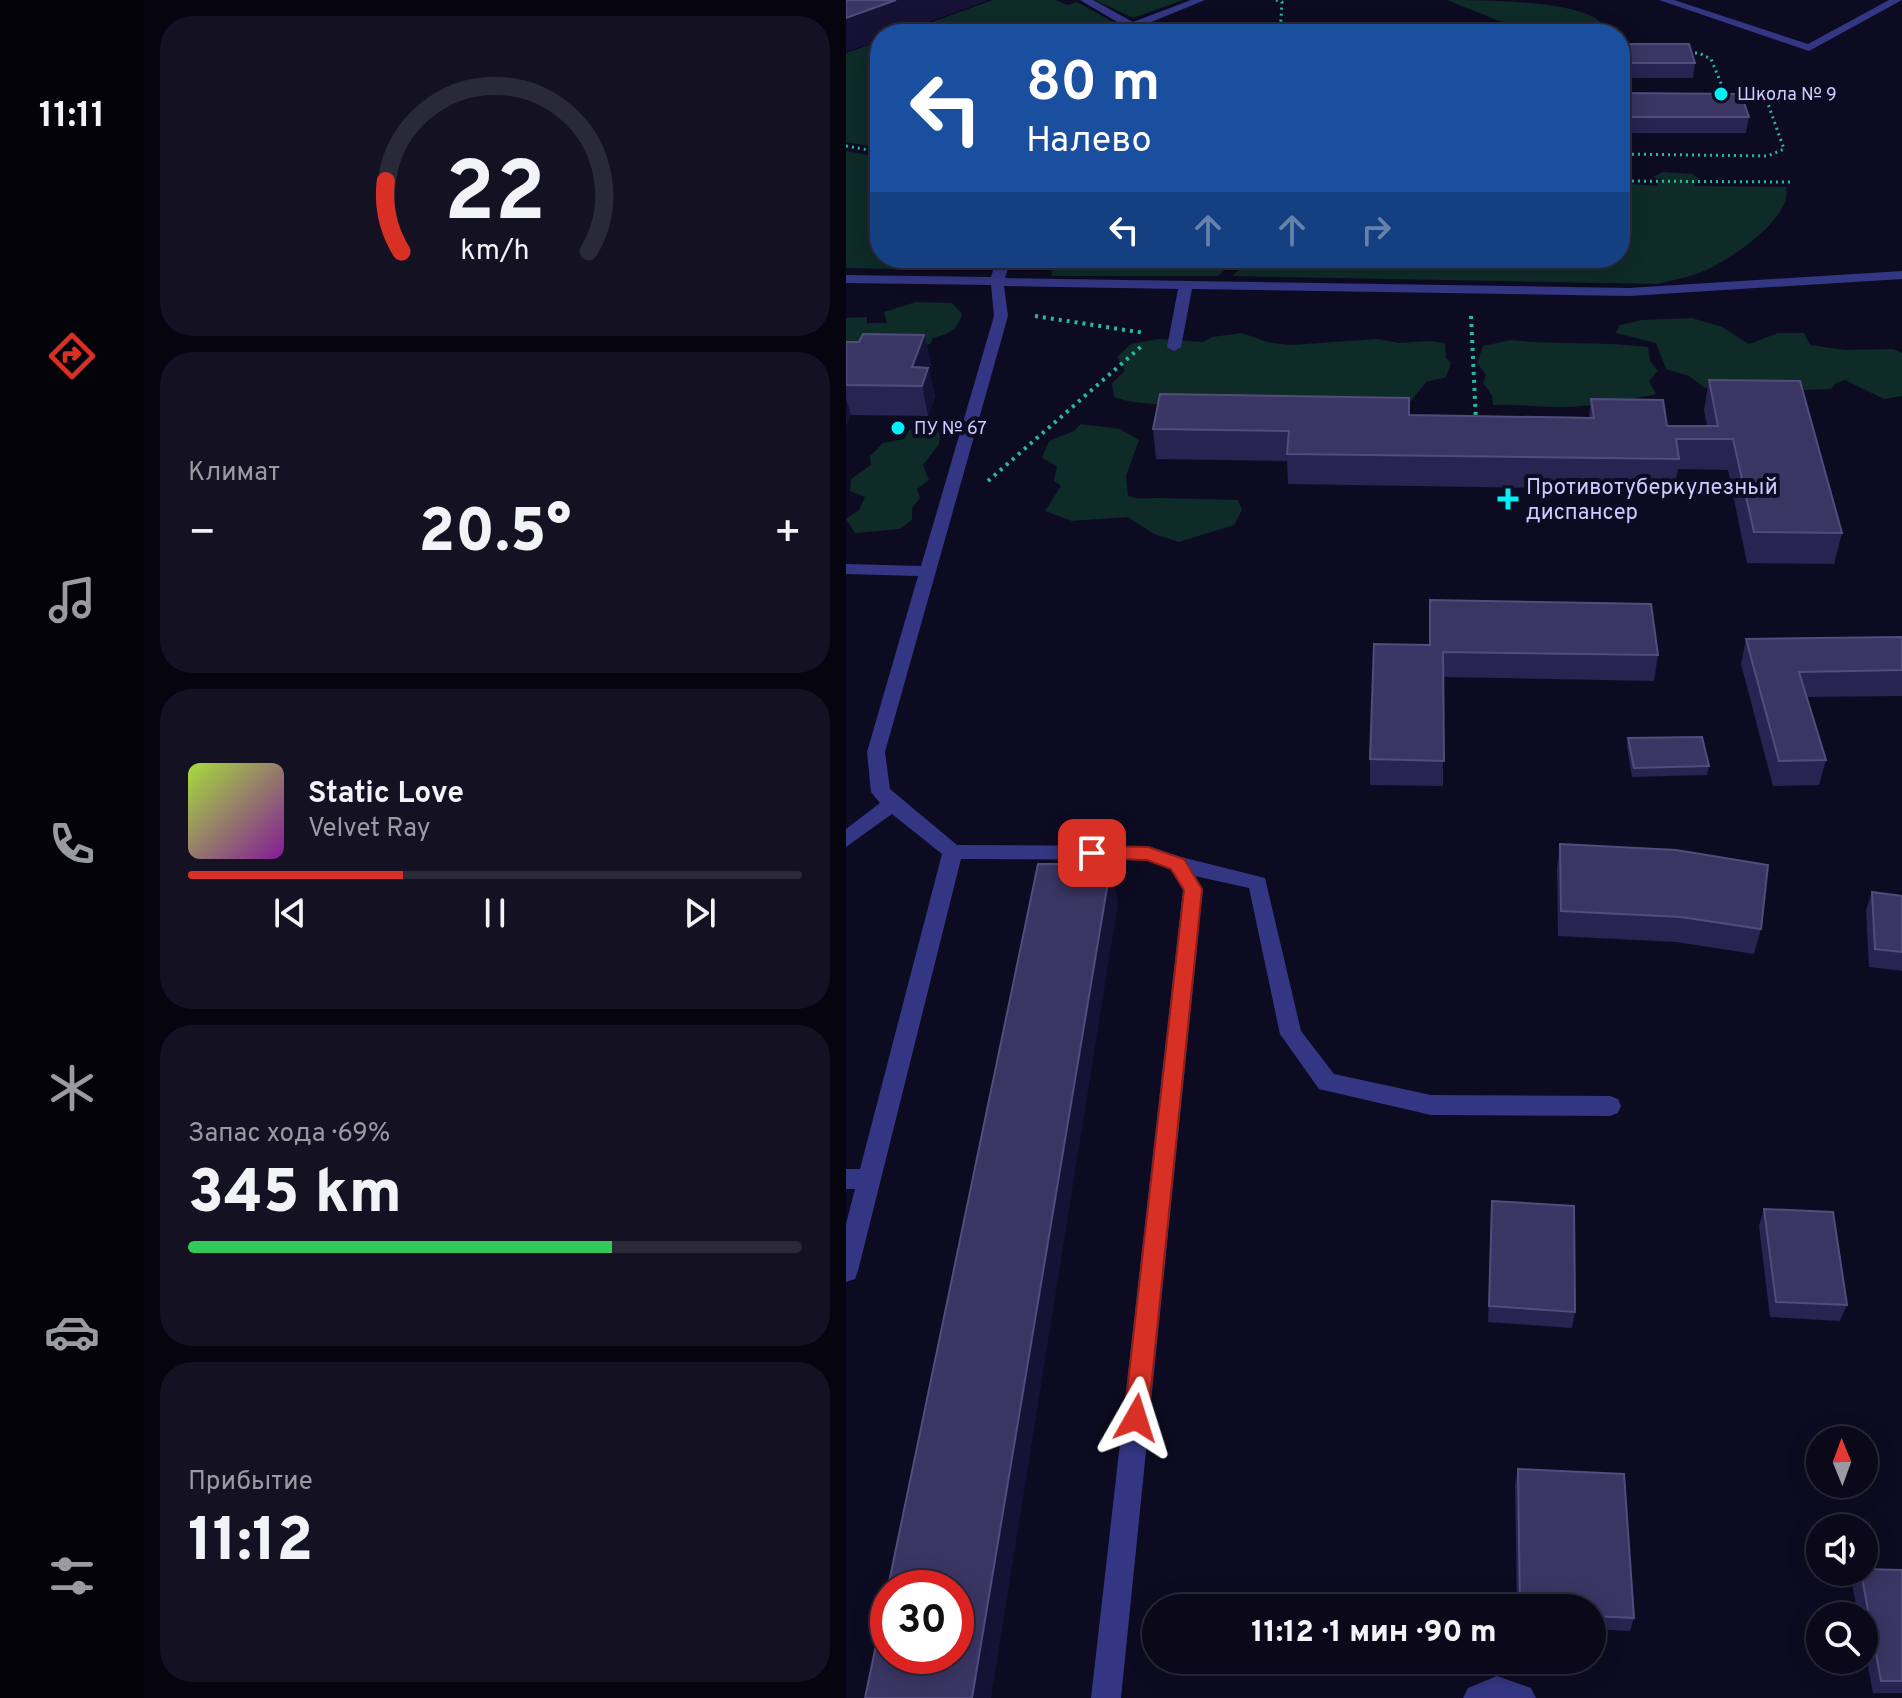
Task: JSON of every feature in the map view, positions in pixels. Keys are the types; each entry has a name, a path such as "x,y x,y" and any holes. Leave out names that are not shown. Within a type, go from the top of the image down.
{"street":[{"path":"1085,0 1128,24"},
{"path":"1137,24 1200,0"},
{"path":"1664,0 1809,48 1897,0"},
{"path":"1001,268 997,281 1001,316 876,752 881,792 953,852 1148,853 1177,864 1258,883 1291,1034 1327,1082 1431,1105 1610,1106"},
{"path":"846,279 1629,292 1902,275"},
{"path":"1175,341 1186,283"},
{"path":"846,569 930,571"},
{"path":"846,840 893,803"},
{"path":"846,1271 857,1179 953,852"},
{"path":"1106,1698 1193,889 1177,864"},
{"path":"1478,1698 1497,1691 1521,1698"}],"path":[{"path":"1276,0 1282,2 1281,24"},
{"path":"1630,154 1768,156 1784,149 1766,98 1725,98 1711,59 1699,53 1683,53"},
{"path":"846,146 870,150"},
{"path":"1630,181 1791,182"},
{"path":"1470,287 1476,433"},
{"path":"1035,316 1155,334 1175,341"},
{"path":"990,479 1155,334"}],"green space":[{"path":"993,0 1055,0 1068,5 1077,2 1113,22 1110,24 927,24"},
{"path":"1095,0 1183,0 1133,18"},
{"path":"1447,0 1556,6 1594,17 1601,24 1510,24"},
{"path":"870,45 870,146 846,142 846,53"},
{"path":"846,151 870,155 870,268 960,268 948,270 846,268"},
{"path":"1663,172 1692,174 1699,179 1694,186 1786,187 1786,199 1771,224 1730,257 1700,272 1657,284 1232,276 1241,268 1630,268 1630,184 1656,186 1661,180 1653,177"},
{"path":"1053,268 1227,268 1218,276 1051,276"},
{"path":"916,302 952,303 962,314 952,330 933,338 930,344 913,349 846,346 846,318 867,317 867,323 887,323 884,312"},
{"path":"1692,318 1722,327 1749,344 1778,333 1804,333 1810,345 1845,350 1893,349 1902,353 1902,396 1884,399 1845,380 1831,389 1755,392 1705,388 1689,376 1666,369 1656,343 1616,333 1620,325 1642,320"},
{"path":"1242,333 1267,342 1291,345 1377,339 1399,343 1445,343 1446,358 1451,363 1446,377 1426,382 1411,401 1270,402 1248,394 1218,401 1162,404 1114,397 1112,383 1125,371 1117,357 1131,344 1159,339 1203,342 1212,337"},
{"path":"1511,340 1648,347 1650,361 1658,371 1649,381 1656,394 1573,407 1493,405 1492,395 1483,383 1486,375 1477,363 1483,346"},
{"path":"1081,424 1120,429 1139,440 1126,476 1128,496 1238,500 1242,510 1234,525 1179,542 1154,534 1128,517 1072,521 1045,511 1061,486 1054,481 1057,466 1042,458 1049,441 1074,431"},
{"path":"933,428 940,433 939,444 923,465 929,480 917,489 920,498 912,508 912,520 900,529 855,533 846,519 859,510 865,497 850,491 851,479 871,465 870,456 883,443 904,439 909,430"}],"building":[{"path":"846,0 896,0 846,18"},
{"path":"1630,44 1689,44 1695,63 1630,63"},
{"path":"1630,93 1741,94 1749,117 1630,117"},
{"path":"863,334 924,335 912,367 928,368 922,386 846,385 846,342 859,342"},
{"path":"1709,380 1800,381 1842,533 1754,532 1733,439 1676,439 1679,459 1287,454 1289,431 1153,429 1160,394 1409,398 1409,415 1594,418 1591,399 1663,400 1667,426 1718,426"},
{"path":"1430,600 1651,604 1658,655 1443,652 1444,761 1370,759 1374,644 1430,645"},
{"path":"1902,637 1902,670 1799,672 1826,760 1779,761 1746,639"},
{"path":"1702,737 1709,766 1634,768 1628,738"},
{"path":"1560,844 1676,850 1768,865 1761,929 1681,917 1561,911"},
{"path":"1038,864 1111,864 972,1698 865,1698 870,1674 974,1674 974,1570 892,1570"},
{"path":"1872,892 1902,896 1902,952 1875,949"},
{"path":"1492,1201 1574,1206 1575,1312 1489,1306"},
{"path":"1764,1209 1833,1212 1847,1305 1776,1302"},
{"path":"1518,1469 1624,1474 1634,1618 1606,1617 1606,1594 1520,1594"},
{"path":"1878,1569 1902,1570 1902,1681 1881,1681 1878,1602 1867,1602 1864,1586 1878,1586"}],"place":[{"name":"Школа № 9","path":"1721,94"},
{"name":"ПУ № 67","path":"898,428"},
{"name":"Противотуберкулезный диспансер","path":"1508,499"}],"route":[{"path":"1092,853 1148,853 1177,864 1193,889 1136,1418"}]}
